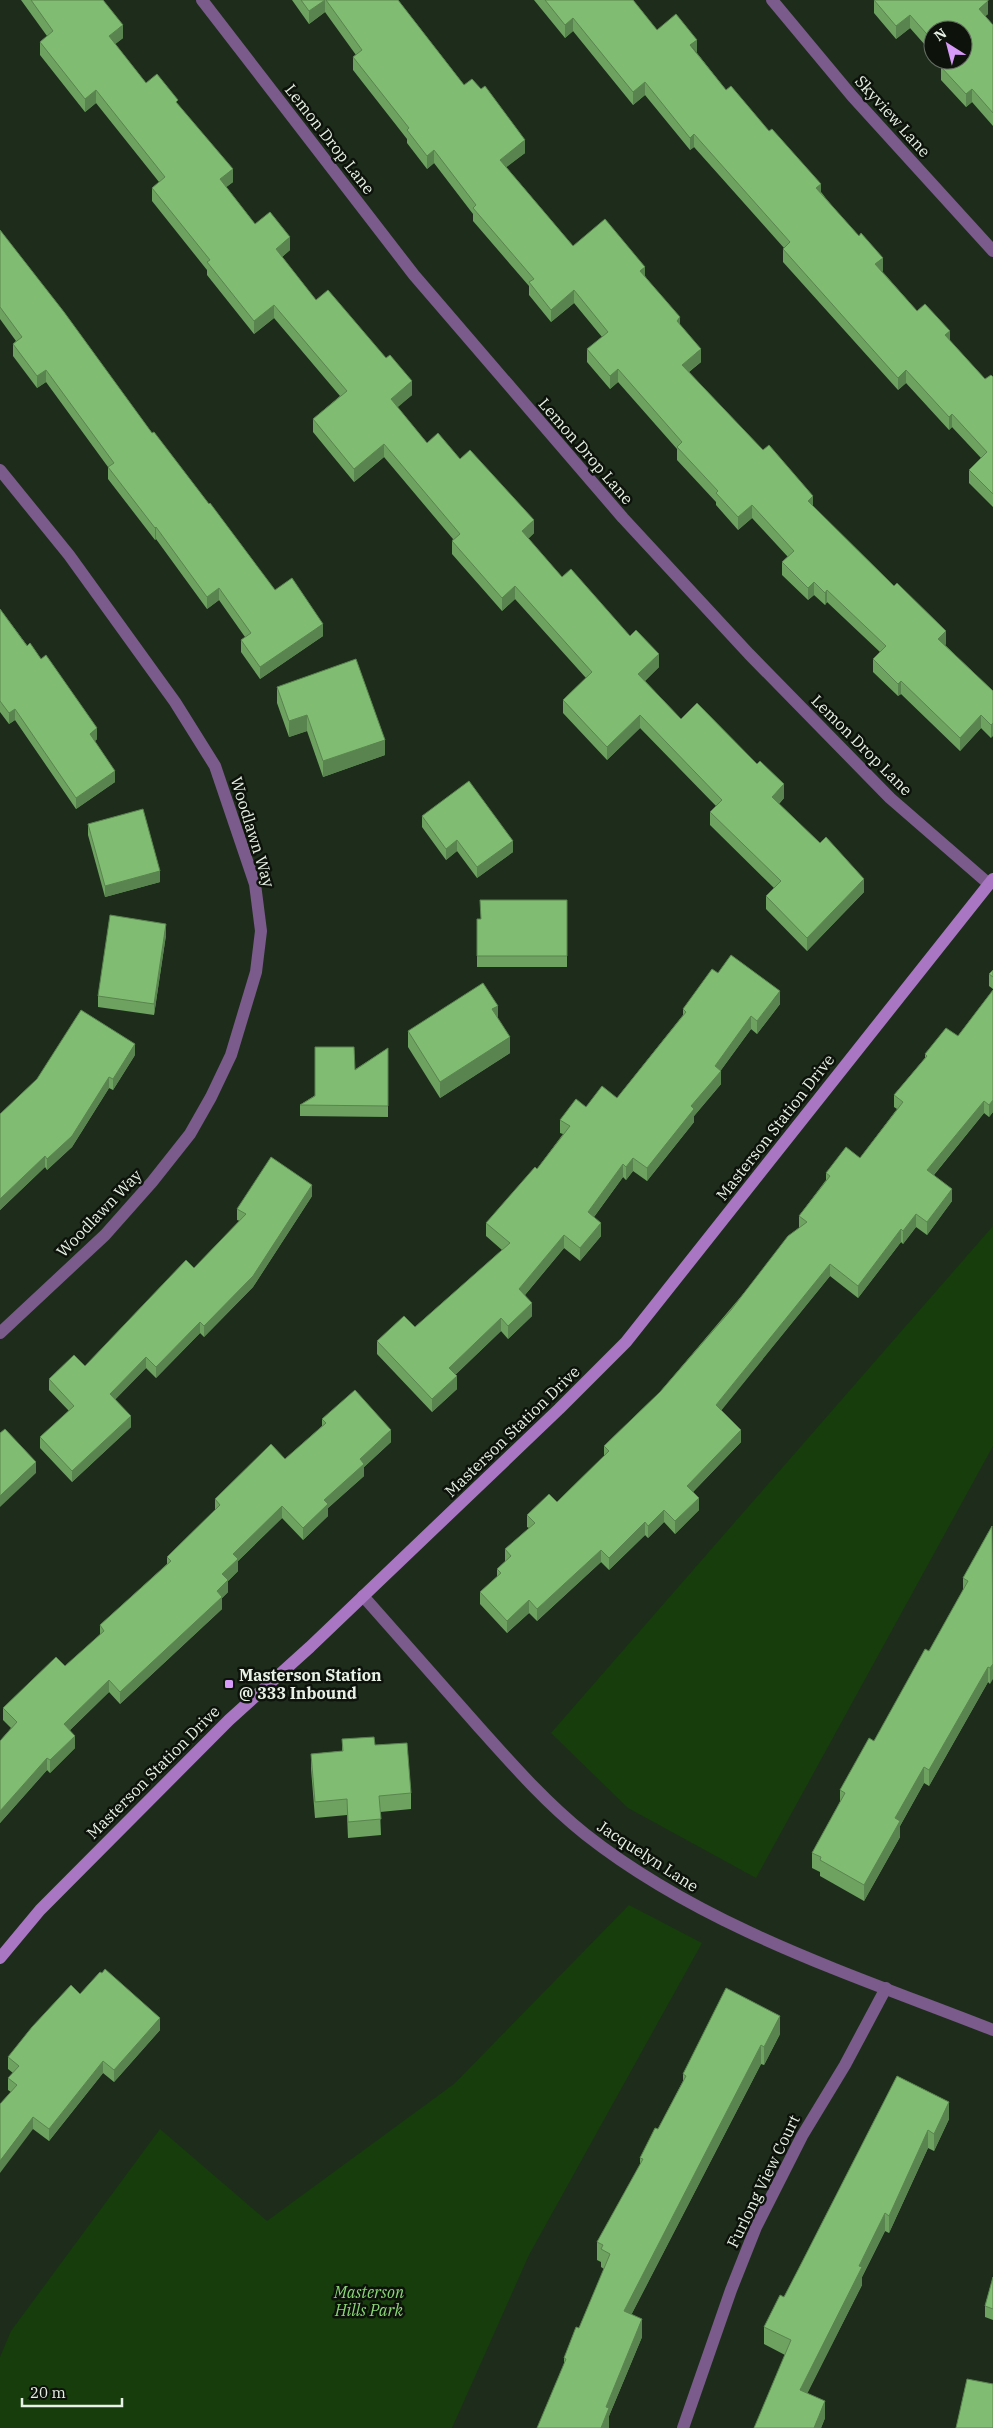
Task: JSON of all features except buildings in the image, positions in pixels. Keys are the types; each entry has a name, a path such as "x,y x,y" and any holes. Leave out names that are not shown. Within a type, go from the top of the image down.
{"street":[{"name":"Lemon Drop Lane","path":"202,0 414,275 617,510 749,654 883,791 991,881"},
{"name":"Skyview Lane","path":"772,0 852,96 993,251"},
{"name":"Woodlawn Way","path":"0,470 68,555 164,686 215,766 254,884 261,931 256,972 231,1055 211,1097 190,1134 152,1182 105,1235 0,1333"},
{"name":"Masterson Station Drive","path":"0,1958 40,1910 229,1720 559,1410 626,1342 991,881"},
{"name":"Jacquelyn Lane","path":"363,1596 527,1781 584,1834 639,1872 705,1912 886,1988 993,2030"},
{"name":"Furlong View Court","path":"683,2428 731,2290 756,2227 802,2136 845,2065 886,1988"}],"green space":[{"path":"993,1226 993,1446 756,1878 628,1808 551,1733"},
{"name":"Masterson Hills Park","path":"629,1905 702,1943 529,2255 452,2428 0,2428 0,2357 11,2331 160,2129 267,2221 454,2084"}],"place":[{"name":"Masterson Station @ 333 Inbound","path":"229,1684"}]}
